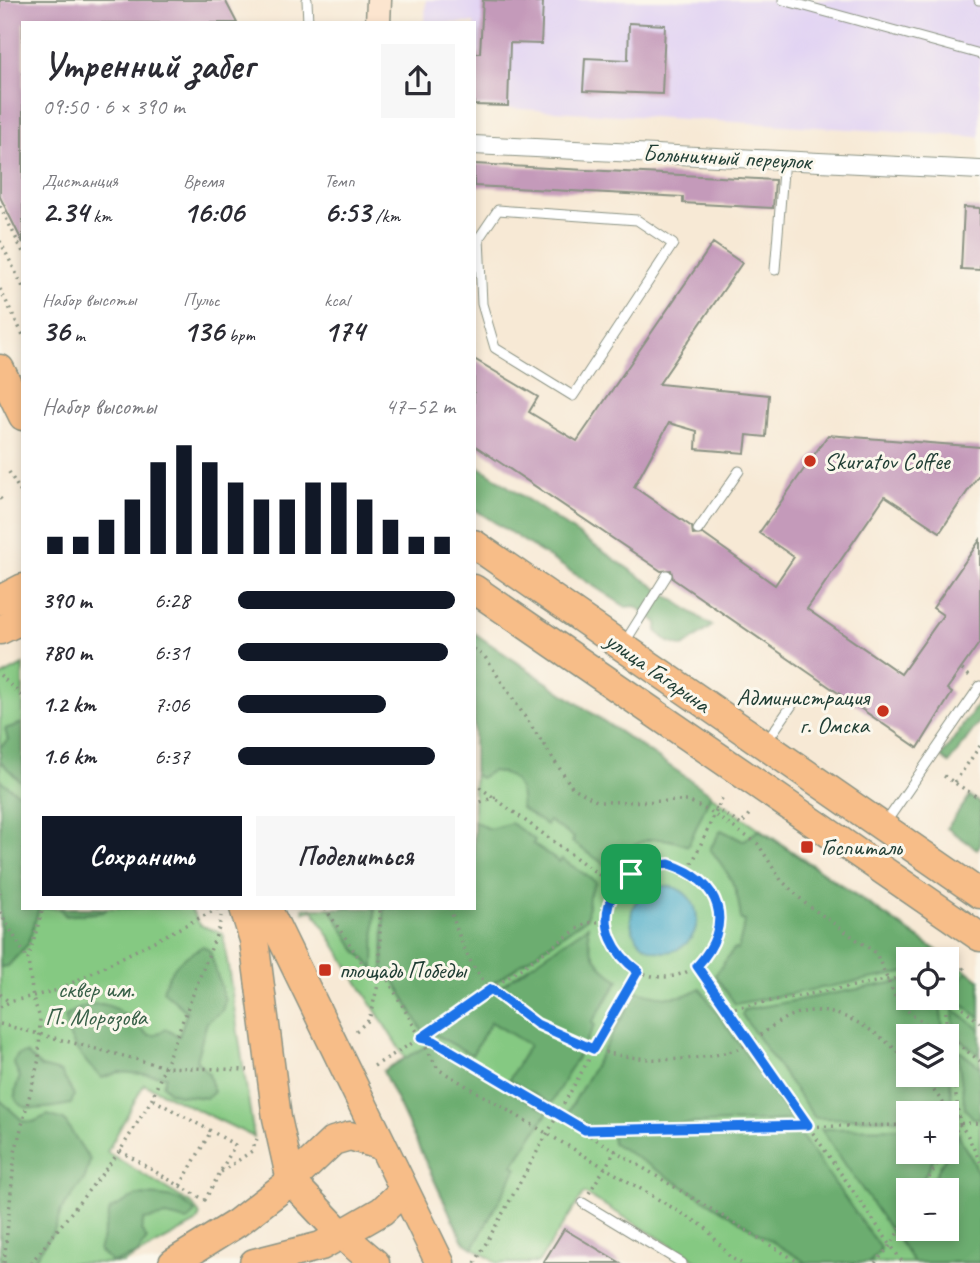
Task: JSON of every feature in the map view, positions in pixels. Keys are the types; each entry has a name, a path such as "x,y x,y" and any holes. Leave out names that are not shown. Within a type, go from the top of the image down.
{"main road":[{"path":"378,21 379,0"},
{"path":"0,369 21,412"},
{"name":"улица Гагарина","path":"476,545 980,894"},
{"path":"0,600 21,589"},
{"name":"улица Гагарина","path":"476,590 980,937"},
{"path":"0,631 21,619"},
{"path":"691,738 711,709"},
{"path":"245,910 254,940 277,1118 291,1181 341,1234 375,1263"},
{"path":"268,910 347,1068 374,1143 440,1263"},
{"path":"173,1263 237,1223 291,1181 332,1141 350,1136 374,1143"},
{"path":"254,1263 321,1246 382,1211 402,1191"}],"street":[{"name":"Больничный переулок","path":"476,145 980,170"}],"lane":[{"path":"307,0 308,21"},
{"path":"783,0 818,5 980,54"},
{"path":"775,271 784,159"},
{"path":"498,210 637,220 673,244 573,396 495,348 482,304 477,238 498,210"},
{"path":"698,530 739,471"},
{"path":"622,647 667,575"},
{"path":"883,827 980,686"},
{"path":"764,745 792,705"},
{"path":"583,1203 682,1263"}],"path":[{"path":"0,206 21,248"},
{"path":"0,241 21,283"},
{"path":"0,289 21,331"},
{"path":"9,471 21,492"},
{"path":"476,650 485,657 572,788 598,802 689,801 712,814 758,845 781,880 806,904 876,953 896,999 912,1015 927,1024"},
{"path":"0,675 21,695"},
{"path":"955,782 980,746"},
{"path":"944,776 980,799"},
{"path":"476,784 617,888"},
{"path":"688,870 712,814 724,794"},
{"path":"476,803 496,797"},
{"path":"715,808 741,825 750,813"},
{"path":"669,864 688,870 709,889 719,915 718,934 710,951 697,966 678,975 638,971 621,959 610,942 606,921 609,904 617,888 631,874 649,866 669,864"},
{"path":"28,960 42,910"},
{"path":"0,1007 9,1002 58,990 216,910"},
{"path":"220,910 226,935"},
{"path":"326,910 365,967 388,981 438,1069 705,1227 731,1258 741,1263"},
{"path":"356,1031 369,1020 380,977 380,910"},
{"path":"451,910 465,951 491,989 537,1024 593,1049 646,1059 695,1057 735,1050 778,1020 815,1011 837,1013 859,1023 896,1052"},
{"path":"0,912 28,960 41,1032 39,1059 15,1152 4,1263"},
{"path":"374,1066 421,1038 586,923 606,921"},
{"path":"31,1263 120,1151 152,1099 219,928"},
{"path":"959,976 967,964"},
{"path":"697,966 903,1263"},
{"path":"475,1263 638,971"},
{"path":"727,1009 896,979"},
{"path":"0,994 9,1002"},
{"path":"959,1005 980,1023"},
{"path":"0,1024 41,1032 166,1067 248,1070"},
{"path":"421,1038 434,1041 557,1112 800,1263"},
{"path":"959,1045 980,1061"},
{"path":"246,1057 249,1082"},
{"path":"931,1087 976,1148 980,1162"},
{"path":"955,1087 960,1124"},
{"path":"120,1151 205,1200 235,1145 152,1099"},
{"path":"960,1124 980,1124"},
{"path":"585,1130 896,1125"},
{"path":"221,1172 252,1151 257,1140 256,1129"},
{"path":"180,1186 211,1131"},
{"path":"583,1203 615,1150"},
{"path":"875,1263 896,1236"}],"shaded area":[{"path":"426,0 980,0 980,137 476,106 476,21 425,21"}],"green space":[{"path":"476,464 712,626 683,647 669,642 657,632 657,622 635,606 626,607 476,510"},
{"path":"476,634 932,947 896,947 896,1010 959,1010 959,966 980,980 980,1263 701,1263 584,1193 538,1263 497,1263 463,1241 383,1071 405,1058 313,910 476,910"},
{"path":"476,634 711,794 688,846 664,839 644,841 607,866 572,842 574,838 549,821 546,825 521,808 519,788 511,778 492,771 480,778 476,775"},
{"name":"сквер им. П. Морозова","path":"21,666 21,910 191,910 200,925 223,934 254,1137 144,1084 107,1152 193,1205 200,1215 196,1223 123,1263 0,1263 0,677"},
{"path":"980,701 980,721 949,763 941,757"},
{"path":"21,724 21,782 0,761 0,747 8,740 5,729"},
{"path":"0,780 21,796 21,910 38,910 28,944 8,966 0,967"},
{"path":"970,796 980,803 980,845 977,849 947,828"},
{"path":"476,822 489,829 511,823 535,840 533,844 559,862 562,859 596,882 589,896 587,918 423,1032 395,981 383,971 384,910 476,910"},
{"path":"721,830 743,841 759,830 931,947 896,947 896,974 735,1004 715,975 734,949 738,950 745,921 741,920 738,898 732,882 710,849"},
{"path":"61,910 106,910 103,912 66,916"},
{"path":"331,910 375,910 374,969 356,950"},
{"path":"588,926 589,943 595,958 619,980 592,1023 595,1025 551,1104 509,1080 529,1045 491,1022 472,1055 432,1033"},
{"path":"203,946 210,951 225,1001 222,1011 207,1022 196,1060 209,1074 214,1092 207,1098 169,1092 163,1085 166,1076 119,1072 102,1078 89,1066 72,1042 65,1017 78,1009 100,1004 119,1011 148,1035 156,1035 165,1029 179,1036 187,1012 163,991 177,964"},
{"path":"967,971 980,980 980,1018 959,998 959,984"},
{"path":"896,982 896,1010 941,1010 942,1024 896,1024 896,1087 950,1087 952,1101 896,1101 896,1119 815,1118 742,1015 744,1010"},
{"path":"700,988 792,1120 590,1127 567,1114 637,991 677,997"},
{"path":"954,1010 980,1029 980,1056 959,1037 959,1024 954,1024"},
{"path":"430,1044 548,1112 513,1165 517,1168 473,1248 463,1241 383,1071"},
{"path":"959,1051 980,1067 980,1118 973,1118 965,1108"},
{"path":"26,1053 41,1067 61,1072 74,1095 71,1104 39,1109 21,1105 16,1100 15,1090 20,1077 13,1062 18,1055"},
{"path":"0,1100 23,1121 33,1122 48,1115 64,1120 90,1160 85,1178 61,1211 55,1229 32,1263 0,1263"},
{"path":"896,1128 896,1164 931,1164 923,1178 896,1178 896,1228 893,1234 821,1129"},
{"path":"797,1130 881,1249 869,1263 807,1263 613,1143 612,1136 618,1132"},
{"path":"959,1133 978,1173 980,1262 914,1263 899,1241 959,1241 959,1178 934,1178 942,1164 959,1164"},
{"path":"137,1195 175,1199 195,1212 188,1221 166,1216 144,1220 141,1230 147,1239 137,1254 113,1263 99,1251 110,1210"}],"water":[{"path":"664,886 687,896 697,919 687,942 664,952 641,942 631,919 641,896"}],"building":[{"path":"0,0 225,0 236,21 21,21 21,239 0,197"},
{"path":"483,0 543,2 541,44 510,43 508,106 476,105 476,53 480,53"},
{"path":"629,23 665,25 662,94 583,91 585,58 628,60"},
{"path":"476,164 775,180 773,208 683,203 683,197 476,186"},
{"path":"964,207 980,208 980,270 961,269"},
{"path":"713,243 742,263 659,384 769,395 766,437 747,435 745,453 696,449 697,431 669,423 634,487 692,527 693,535 703,534 775,585 794,557 759,533 828,435 980,447 980,473 940,532 885,496 807,609 901,674 943,615 933,608 980,540 980,642 947,689 952,693 918,748 673,579 671,570 661,571 476,446 476,360 538,397 529,412 577,441"},
{"path":"564,1229 621,1263 543,1263"}],"place":[{"name":"Skuratov Coffee","path":"810,461"},
{"name":"Администрация г. Омска","path":"883,711"},
{"name":"Госпиталь","path":"807,847"},
{"name":"площадь Победы","path":"325,970"}],"route":[{"path":"669,864 688,870 704,881 714,897 719,915 718,934 710,951 697,966 808,1125 585,1130 434,1041 421,1038 491,989 537,1024 593,1049 638,971 621,959 610,942 606,921 609,904 617,888 631,874 649,866 669,864"}]}
